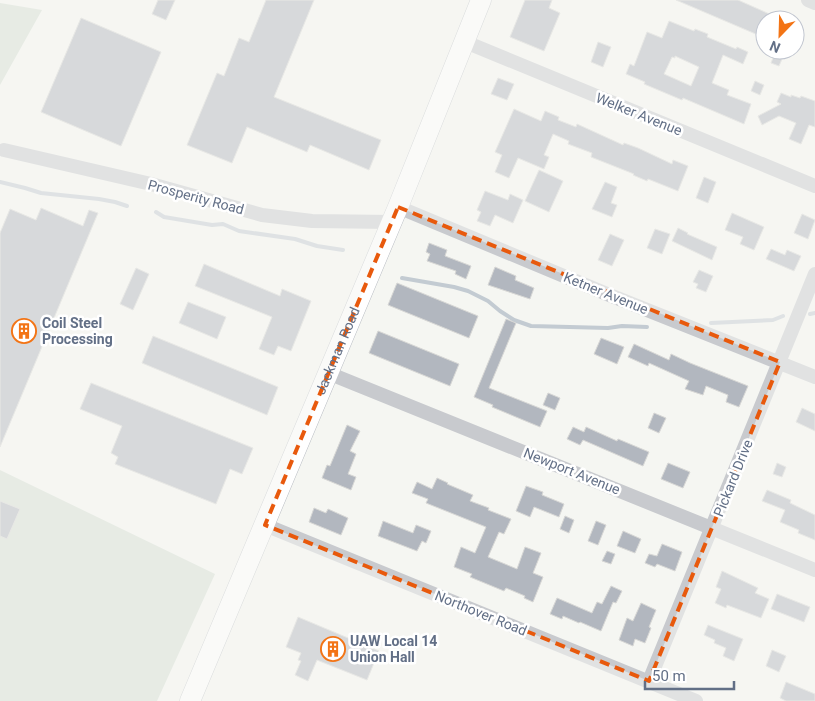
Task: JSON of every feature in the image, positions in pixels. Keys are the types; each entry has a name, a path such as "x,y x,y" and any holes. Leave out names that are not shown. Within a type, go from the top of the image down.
{"main road":[{"name":"Jackman Road","path":"190,701 395,214 481,0"}],"street":[{"path":"808,0 815,3"},
{"name":"Welker Avenue","path":"464,41 815,186"},
{"name":"Prosperity Road","path":"4,150 151,184 262,215 312,221 395,214"},
{"name":"Ketner Avenue","path":"395,214 607,294 815,377"},
{"name":"Pickard Drive","path":"649,682 815,274"},
{"name":"Newport Avenue","path":"328,373 815,570"},
{"name":"Northover Road","path":"265,526 696,701"}],"highlighted area":[{"path":"398,207 780,362 649,681 265,525"}],"shaded area":[{"path":"0,3 42,10 0,85"},
{"path":"0,470 215,574 157,701 0,701"}],"building":[{"path":"158,0 175,0 166,20 152,14"},
{"path":"266,0 314,0 274,97 381,140 369,170 310,145 307,152 247,127 232,163 187,145 217,73 224,76 239,38 249,42"},
{"path":"525,0 552,0 549,8 560,13 544,51 510,37"},
{"path":"676,0 738,0 760,10 755,10 755,34"},
{"path":"81,18 161,52 121,146 41,112"},
{"path":"669,21 694,31 695,29 708,34 707,37 748,52 743,64 723,55 712,83 729,90 727,95 751,104 744,124 644,84 645,82 626,74 630,64 634,66 647,32 662,38","holes":["675,56 699,67 691,86 664,74 672,57 675,58"]},
{"path":"598,42 611,47 603,67 591,62"},
{"path":"772,60 782,60 779,66 771,63"},
{"path":"498,78 514,84 507,100 491,94"},
{"path":"755,81 764,85 760,95 751,91"},
{"path":"781,93 791,97 791,95 800,98 801,96 815,101 815,127 809,125 801,144 789,139 796,123 779,116 762,125 758,116 781,104 777,102"},
{"path":"514,109 541,121 545,111 559,117 558,120 576,127 577,124 623,145 624,143 638,148 672,164 673,160 688,166 678,191 648,179 647,181 591,157 592,153 568,144 569,141 553,134 544,155 549,157 544,169 518,158 509,178 495,172 502,155 495,152"},
{"path":"539,170 563,181 549,212 525,201"},
{"path":"704,177 716,182 708,203 696,198"},
{"path":"605,182 617,187 611,203 617,205 612,217 592,209"},
{"path":"485,191 508,200 510,194 523,200 513,223 495,215 490,226 477,221 481,212 477,210"},
{"name":"Coil Steel Processing","path":"41,208 83,226 89,210 98,213 0,447 0,233 10,209 36,220"},
{"path":"732,213 764,227 754,250 740,244 743,237 725,230"},
{"path":"802,214 815,220 808,239 794,233"},
{"path":"678,228 717,247 712,260 672,241"},
{"path":"655,229 670,234 662,254 647,248"},
{"path":"610,234 624,240 612,266 598,260"},
{"path":"429,243 447,250 445,256 471,266 466,279 455,274 456,271 427,261 430,254 426,252"},
{"path":"771,249 785,255 787,250 801,256 794,271 766,259"},
{"path":"204,264 280,296 282,289 311,301 291,351 278,346 274,355 259,349 272,317 195,286"},
{"path":"495,267 516,276 515,280 534,288 530,299 488,285"},
{"path":"136,268 149,274 133,310 120,304"},
{"path":"699,270 713,276 706,292 696,288 698,284 693,282"},
{"path":"397,283 478,316 469,338 388,305"},
{"path":"188,302 226,317 217,339 179,323"},
{"path":"506,319 516,323 489,388 547,411 540,427 492,407 493,405 474,397"},
{"path":"378,331 459,364 450,386 369,353"},
{"path":"153,336 278,387 267,415 142,363"},
{"path":"601,338 624,347 617,364 594,354"},
{"path":"634,344 669,360 671,354 748,386 739,407 726,402 728,395 706,386 703,395 685,389 689,381 649,363 648,366 628,357"},
{"path":"91,383 253,448 242,474 230,469 216,504 115,464 118,457 111,453 122,426 80,409"},
{"path":"548,393 560,398 555,410 543,405"},
{"path":"802,408 815,414 815,431 796,422"},
{"path":"654,413 666,418 659,433 648,428"},
{"path":"347,425 360,431 350,451 356,454 348,474 356,477 351,490 322,478 327,465 330,466"},
{"path":"573,427 584,432 586,427 617,441 618,439 649,452 643,466 583,440 580,445 567,439"},
{"path":"668,463 690,472 683,488 661,479"},
{"path":"777,463 786,467 782,477 773,474"},
{"path":"437,478 473,495 470,501 511,519 504,534 499,532 488,557 517,569 525,547 541,553 533,573 543,577 533,602 524,598 525,596 506,588 504,591 470,577 472,574 454,567 461,547 475,553 486,527 426,503 428,499 412,493 417,482 432,489"},
{"path":"526,486 543,492 542,495 564,504 559,517 534,507 530,517 516,511"},
{"path":"767,490 791,500 790,503 815,515 815,540 798,533 799,530 780,522 785,510 762,501"},
{"path":"0,501 20,509 7,539 0,536"},
{"path":"314,508 326,513 328,509 348,518 341,535 309,522"},
{"path":"565,516 574,520 569,533 560,529"},
{"path":"383,521 413,533 416,525 431,531 426,543 422,541 417,551 378,536"},
{"path":"596,521 606,525 598,545 588,541"},
{"path":"623,531 641,539 635,553 617,546"},
{"path":"662,544 682,552 675,571 657,564 655,567 645,563 649,554 657,556"},
{"path":"607,551 615,554 611,564 602,561"},
{"path":"722,571 758,588 755,593 769,599 761,618 727,605 726,608 715,603 721,589 716,587"},
{"path":"611,586 622,591 616,603 613,602 601,631 563,616 562,619 550,614 557,598 592,613 597,602 602,604"},
{"path":"777,594 810,607 804,622 771,609"},
{"path":"641,603 656,610 645,643 635,639 633,646 619,640 627,618 633,621"},
{"name":"UAW Local 14 Union Hall","path":"298,617 379,651 367,680 317,660 308,681 295,675 301,661 298,660 301,653 286,647"},
{"path":"708,625 743,639 734,661 723,656 726,648 714,643 715,640 704,635"},
{"path":"772,650 786,656 779,672 766,666"},
{"path":"786,682 815,694 815,701 786,701 780,698"}],"waterway":[{"path":"0,182 41,193 99,199 127,206"},
{"path":"156,212 164,217 212,225 223,224 239,231 295,239 317,246 343,250"},
{"path":"402,278 468,291 488,301 514,320 531,326 647,327"},
{"path":"810,314 815,313"},
{"path":"711,323 773,320 783,316"}],"place":[{"name":"Coil Steel Processing","path":"24,331"},
{"name":"UAW Local 14 Union Hall","path":"333,649"}]}
